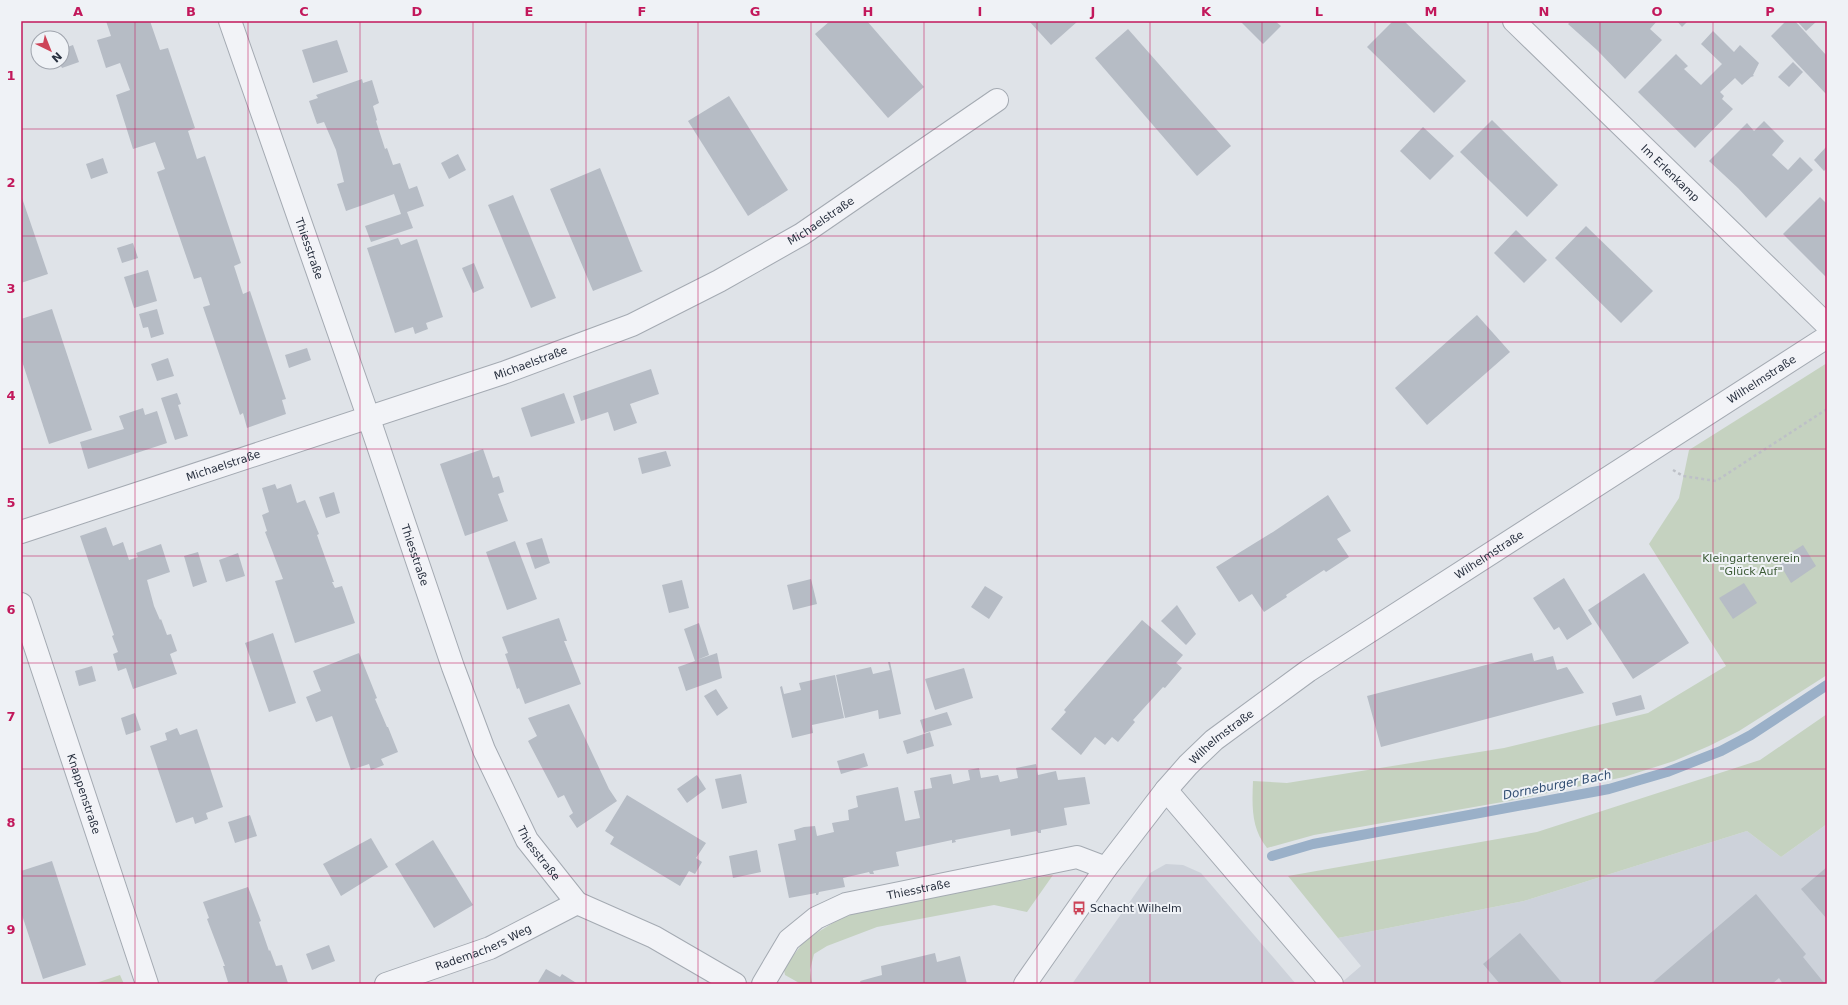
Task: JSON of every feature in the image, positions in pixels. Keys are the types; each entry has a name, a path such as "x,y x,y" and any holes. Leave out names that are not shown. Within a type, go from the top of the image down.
{"street":[{"name":"Thiesstraße","path":"230,21 368,416 453,667 484,750 527,840 577,903 654,937 735,984"},
{"name":"Im Erlenkamp","path":"1514,21 1827,325"},
{"name":"Michaelstraße","path":"21,532 368,416 503,373 632,325 719,281 802,234 997,100"},
{"name":"Wilhelmstraße","path":"1025,984 1106,868 1166,790 1188,765 1214,740 1308,671 1827,337"},
{"name":"Knappenstraße","path":"21,604 147,984"},
{"path":"1166,790 1332,984"},
{"name":"Thiesstraße","path":"763,984 789,940 816,918 846,904 1077,857 1106,868"},
{"name":"Rademachers Weg","path":"386,984 490,948 577,903"}],"path":[{"path":"1670,469 1683,476 1716,481 1827,409"}],"shaded area":[{"path":"1827,824 1827,984 1340,984 1361,966 1338,938 1524,901 1747,831 1781,857"},
{"path":"1166,864 1183,865 1201,873 1296,984 1072,984 1150,873"}],"green space":[{"name":"Kleingartenverein \"Glück Auf\"","path":"1827,363 1827,675 1739,731 1674,761 1624,777 1514,800 1314,835 1267,848 1255,825 1253,808 1253,781 1287,783 1504,748 1648,713 1726,666 1649,544 1679,498 1689,450"},
{"path":"1827,714 1827,824 1781,857 1747,831 1524,901 1338,938 1288,876 1537,832 1760,760"},
{"path":"1053,875 1027,912 994,905 877,927 827,946 814,954 810,970 812,984 801,984 785,975 784,970 787,964 805,940 841,918 885,904"},
{"path":"120,975 124,984 93,984"}],"building":[{"path":"106,21 150,21 160,50 168,48 195,128 188,131 197,159 205,156 241,263 234,266 243,294 250,291 286,399 282,400 286,414 247,428 243,413 240,415 203,307 210,305 201,277 194,279 157,172 165,169 155,142 133,149 116,95 130,90 120,63 106,68 97,40 111,36"},
{"path":"830,21 867,21 924,87 888,118 815,34"},
{"path":"1029,21 1078,21 1051,45"},
{"path":"1240,21 1275,21 1281,26 1263,44"},
{"path":"1393,21 1404,21 1466,81 1434,113 1367,47"},
{"path":"1571,21 1657,21 1650,29 1662,40 1625,79 1597,50 1568,24"},
{"path":"1677,21 1688,21 1682,27"},
{"path":"1786,21 1795,21 1827,56 1827,95 1771,36"},
{"path":"1797,21 1817,21 1806,31"},
{"path":"1128,29 1231,146 1197,176 1095,58"},
{"path":"1713,31 1734,52 1740,45 1759,63 1753,75 1754,76 1742,85 1735,78 1720,92 1724,96 1722,99 1733,109 1695,148 1638,92 1676,54 1688,66 1684,69 1701,85 1722,64 1701,44"},
{"path":"337,40 348,72 313,83 302,50"},
{"path":"73,45 79,62 70,65 70,46"},
{"path":"1793,62 1803,72 1789,87 1778,77"},
{"path":"362,79 363,83 372,80 379,103 373,106 385,149 387,148 393,165 400,163 409,189 417,186 424,206 407,212 413,228 371,242 365,226 401,214 394,194 346,211 337,184 344,182 336,150 324,122 317,124 309,101 318,98 316,95"},
{"path":"729,96 788,190 748,216 688,121"},
{"path":"1492,120 1558,185 1527,217 1460,152"},
{"path":"1764,121 1784,141 1772,155 1788,170 1800,157 1813,170 1766,218 1738,188 1709,161 1747,123 1754,131"},
{"path":"1423,127 1454,156 1430,180 1400,151"},
{"path":"1827,146 1827,168 1824,171 1814,160"},
{"path":"458,154 466,170 449,179 441,163"},
{"path":"103,158 108,173 91,179 86,164"},
{"path":"600,168 641,270 643,271 593,291 550,189"},
{"path":"21,195 48,274 21,283"},
{"path":"513,195 556,298 531,308 488,205"},
{"path":"1820,197 1827,204 1827,278 1783,234"},
{"path":"1586,226 1653,291 1621,323 1555,258"},
{"path":"1516,230 1547,260 1524,283 1494,253"},
{"path":"398,238 401,245 417,239 443,317 426,323 428,329 415,334 413,327 395,333 367,248"},
{"path":"133,243 138,258 122,263 117,248"},
{"path":"474,263 484,288 473,293 462,268"},
{"path":"148,270 157,301 134,308 124,277"},
{"path":"52,309 92,430 49,444 21,358 21,319"},
{"path":"157,309 164,334 151,338 148,327 143,328 139,314"},
{"path":"1477,315 1510,352 1427,425 1395,388"},
{"path":"307,348 311,360 289,368 285,355"},
{"path":"168,358 174,376 157,381 151,364"},
{"path":"651,369 659,394 630,404 637,423 614,431 608,412 581,421 573,396"},
{"path":"177,393 181,404 178,405 188,436 175,440 161,398"},
{"path":"564,393 575,423 531,437 521,408"},
{"path":"143,408 145,415 157,411 167,443 88,469 80,442 124,429 119,416"},
{"path":"483,449 493,478 499,476 504,492 498,494 508,521 465,536 440,464"},
{"path":"666,451 671,466 642,474 638,458"},
{"path":"275,484 277,489 291,484 297,503 305,500 319,534 317,535 334,582 332,582 335,588 342,586 355,623 295,643 275,581 283,579 265,532 267,531 262,515 269,512 262,488"},
{"path":"334,492 340,513 326,518 319,497"},
{"path":"1328,495 1351,531 1337,539 1349,557 1326,572 1324,570 1286,595 1287,597 1264,612 1252,594 1239,602 1216,567 1273,532"},
{"path":"106,527 113,546 123,542 129,560 138,557 136,553 161,544 170,572 147,580 154,606 167,635 171,634 177,651 170,654 177,674 133,689 126,668 118,671 113,654 118,652 112,636 114,635 80,536"},
{"path":"542,538 550,563 535,569 526,543"},
{"path":"515,541 537,599 507,610 486,552"},
{"path":"1803,545 1816,566 1791,583 1778,561"},
{"path":"198,552 207,582 193,587 184,556"},
{"path":"238,553 245,576 226,582 219,560"},
{"path":"1644,573 1689,643 1633,679 1588,610"},
{"path":"1564,578 1592,624 1567,640 1559,627 1554,630 1533,598"},
{"path":"811,579 817,604 793,610 787,585"},
{"path":"682,580 689,608 669,613 662,585"},
{"path":"1744,583 1757,603 1733,619 1719,598"},
{"path":"985,586 1003,597 989,619 971,607"},
{"path":"1177,605 1196,634 1186,645 1161,621"},
{"path":"559,618 567,641 564,641 581,684 525,704 519,688 517,689 505,654 508,653 502,637"},
{"path":"1142,620 1183,655 1176,663 1182,668 1165,688 1163,687 1133,720 1135,722 1118,742 1112,737 1105,745 1095,737 1081,755 1051,729 1066,712 1064,710"},
{"path":"699,623 709,655 697,660 717,653 722,678 686,691 678,667 695,661 684,629"},
{"path":"273,633 296,703 269,712 245,643"},
{"path":"359,653 377,698 375,699 398,752 381,759 384,765 371,770 369,764 351,770 332,716 316,722 306,697 321,691 313,671"},
{"path":"1532,653 1534,661 1553,656 1557,670 1567,667 1584,693 1381,747 1367,696"},
{"path":"888,662 890,662 901,714 879,719 878,710 845,718 836,675 871,667 873,674 890,670"},
{"path":"92,666 96,681 79,686 75,671"},
{"path":"964,668 973,698 935,710 925,679"},
{"path":"835,675 844,718 812,725 813,733 792,738 780,687 782,686 784,694 801,690 799,683"},
{"path":"716,689 728,708 717,716 704,696"},
{"path":"1641,695 1645,709 1616,716 1612,703"},
{"path":"569,704 609,789 617,801 577,828 569,816 573,813 564,795 558,798 528,741 537,736 528,718"},
{"path":"947,712 952,725 924,733 920,720"},
{"path":"135,713 141,730 126,735 121,718"},
{"path":"177,728 180,735 197,729 223,807 206,813 208,819 195,824 193,817 176,823 150,746 167,740 165,733"},
{"path":"930,732 934,746 907,754 903,741"},
{"path":"864,753 868,766 841,774 837,761"},
{"path":"1036,764 1038,775 1056,771 1058,780 1085,777 1090,804 1064,808 1067,825 1041,830 1041,833 1038,833 1037,831 1011,836 1010,829 955,840 956,842 952,843 952,840 896,852 899,866 873,871 874,874 870,874 869,872 843,878 845,887 819,892 818,895 816,895 816,893 789,898 778,844 796,840 794,830 804,827 815,826 817,836 834,832 832,823 849,820 848,810 858,807 856,796 898,787 905,821 920,818 914,791 932,788 930,778 951,774 953,784 970,780 968,770 979,768 981,778 998,775 1000,782 1018,778 1016,768"},
{"path":"741,774 747,803 722,809 715,779"},
{"path":"697,775 706,789 687,803 677,789"},
{"path":"627,795 706,843 696,858 702,862 695,874 689,871 680,886 610,844 614,837 605,831"},
{"path":"250,815 257,836 235,843 228,822"},
{"path":"371,838 388,867 341,896 323,864"},
{"path":"433,840 473,905 434,928 395,864"},
{"path":"757,850 761,872 733,878 729,856"},
{"path":"52,861 86,965 43,979 21,912 21,871"},
{"path":"1827,867 1827,919 1801,889"},
{"path":"248,887 261,921 259,922 269,951 270,950 276,966 282,965 288,983 225,984 228,982 223,966 225,966 207,919 209,918 203,902"},
{"path":"1756,894 1806,954 1803,957 1825,984 1783,984 1779,978 1772,984 1651,984"},
{"path":"1520,933 1563,984 1500,984 1483,964"},
{"path":"329,945 335,961 312,970 306,954"},
{"path":"935,953 937,962 960,956 967,984 861,984 860,981 882,975 881,966"},
{"path":"546,969 560,977 562,974 578,984 537,984"}],"waterway":[{"name":"Dorneburger Bach","path":"1272,856 1313,844 1609,789 1667,772 1721,751 1751,735 1827,685"}],"place":[{"name":"Schacht Wilhelm","path":"1079,908"}]}
